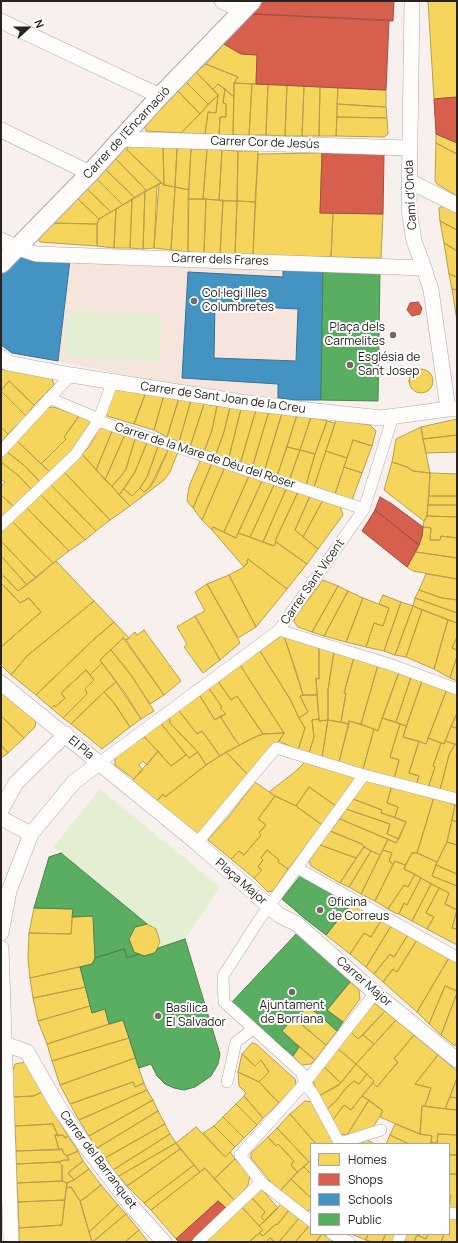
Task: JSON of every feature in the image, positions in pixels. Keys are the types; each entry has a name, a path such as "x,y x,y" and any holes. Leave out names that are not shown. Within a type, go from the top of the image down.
{"street":[{"path":"222,1 247,6"},
{"name":"Camí d'Onda","path":"412,1 409,209 414,241 431,290 453,409"},
{"name":"Carrer de l'Encarnació","path":"1,264 90,173 160,96 247,6"},
{"path":"1,21 160,96"},
{"path":"1,130 90,173"},
{"name":"Carrer Cor de Jesús","path":"121,139 409,148"},
{"path":"409,181 457,205"},
{"name":"Carrer dels Frares","path":"1,240 36,254 424,268"},
{"name":"Carrer de Sant Joan de la Creu","path":"1,357 8,362 71,375 267,406 381,418 453,409"},
{"path":"1,451 71,375"},
{"path":"1,525 74,455 98,421 110,388 111,381"},
{"name":"Carrer de la Mare de Déu del Roser","path":"49,398 92,416 98,421 364,509"},
{"name":"Carrer Sant Vicent","path":"99,763 279,630 364,509 393,416"},
{"path":"279,630 392,665 457,689"},
{"path":"1,683 66,734"},
{"name":"El Pla","path":"1,810 16,783 66,734 99,763 74,782 31,834 10,891 1,933"},
{"path":"197,843 276,748 364,775 457,799"},
{"name":"Plaça Major","path":"99,763 179,830 197,843 270,906 259,920 223,976 224,1002 302,1073 304,1084 312,1092 339,1143"},
{"path":"270,906 364,775"},
{"path":"1,818 31,834"},
{"path":"297,868 457,956"},
{"name":"Carrer Major","path":"270,906 279,915 297,924 375,993 457,1060"},
{"path":"1,948 10,1242"},
{"path":"310,1220 261,1182 240,1155 304,1084 375,993"},
{"path":"227,1082 236,1042 253,1029"},
{"name":"Carrer del Barranquet","path":"3,1044 28,1052 58,1106 84,1144 133,1208 164,1242"},
{"path":"343,1143 381,1130"},
{"path":"198,1242 261,1182"},
{"path":"334,1235 349,1242"}],"shaded area":[{"name":"Col·legi Illes Columbretes","path":"70,260 323,270 321,400 296,400 172,385 58,361"}],"green space":[{"path":"67,310 162,315 160,362 65,357"},
{"path":"100,789 220,887 185,939 158,948 160,942 156,929 147,924 53,847"}],"building: Homes":[{"path":"428,1 457,1 457,97 434,99"},
{"path":"224,44 241,54 257,55 256,84 234,83 238,77 206,64"},
{"path":"206,64 238,77 234,83 234,97 218,84 213,89 196,72"},
{"path":"196,72 218,95 208,104 186,82"},
{"path":"186,82 208,104 200,114 178,91"},
{"path":"234,83 252,84 249,135 233,135"},
{"path":"218,84 225,89 223,103 226,104 226,117 220,117 219,135 205,134 208,112 216,113 218,95 213,89"},
{"path":"252,84 268,84 266,135 249,135"},
{"path":"268,84 287,85 285,136 266,135"},
{"path":"287,85 304,86 302,136 285,136"},
{"path":"304,86 320,87 319,136 302,136"},
{"path":"320,87 338,88 336,136 319,136"},
{"path":"338,88 386,90 386,107 337,104"},
{"path":"225,89 234,97 233,135 219,135 220,117 226,117 226,104 223,103"},
{"path":"178,91 200,114 181,133 146,131 144,126"},
{"path":"218,95 216,113 208,112 205,134 181,133"},
{"path":"337,104 386,107 387,118 337,117"},
{"path":"337,117 387,118 388,134 384,137 336,136"},
{"path":"436,133 457,143 457,154 436,143"},
{"path":"436,143 457,154 457,196 437,184 435,181"},
{"path":"128,146 163,147 164,185 127,150"},
{"path":"163,147 177,148 175,187 164,185"},
{"path":"125,148 161,183 147,191 115,158"},
{"path":"177,148 191,148 189,190 175,187"},
{"path":"191,149 207,149 203,199 188,199"},
{"path":"207,149 222,150 219,200 203,199"},
{"path":"222,150 238,151 237,201 219,200"},
{"path":"238,151 258,151 255,202 237,201"},
{"path":"322,153 320,213 333,213 331,257 253,255 258,154"},
{"path":"115,158 147,191 135,198 105,169"},
{"path":"105,169 135,198 123,205 96,178"},
{"path":"96,178 123,205 111,212 86,188"},
{"path":"161,183 175,187 171,250 154,248 157,185"},
{"path":"159,184 154,248 143,249 145,191"},
{"path":"175,187 189,190 188,252 171,250"},
{"path":"86,188 111,212 99,219 76,197"},
{"path":"145,191 143,249 130,248 132,199"},
{"path":"76,197 99,219 97,224 49,223"},
{"path":"132,199 130,248 114,248 116,209"},
{"path":"188,199 206,199 204,253 188,252"},
{"path":"206,199 223,201 220,254 204,253"},
{"path":"223,201 237,201 235,254 220,254"},
{"path":"237,201 255,202 253,255 235,254"},
{"path":"447,204 457,210 457,230 440,221 439,208"},
{"path":"116,209 114,248 97,246 97,224 99,219"},
{"path":"333,213 383,214 381,258 331,257"},
{"path":"440,221 457,230 457,251 444,243"},
{"path":"49,223 97,224 97,246 40,242 36,235"},
{"path":"444,243 457,251 457,277 449,274"},
{"path":"449,274 457,277 457,290 452,289"},
{"path":"452,289 457,290 457,321"},
{"path":"1,369 52,378 54,385 34,405 9,381 1,390"},
{"path":"421,369 426,370 432,376 432,386 426,392 421,393 416,392 410,386 409,381 410,376 416,370"},
{"path":"9,381 34,405 26,416 1,391"},
{"path":"113,389 146,392 134,424 107,416 103,410"},
{"path":"1,391 26,416 8,434 1,427"},
{"path":"146,392 164,395 154,430 134,424"},
{"path":"164,395 179,398 167,437 154,430"},
{"path":"179,398 191,400 179,442 167,437"},
{"path":"191,400 204,404 190,447 179,442"},
{"path":"204,404 217,406 212,430 204,452 190,447"},
{"path":"217,406 230,407 224,432 215,457 204,452 212,430"},
{"path":"54,407 79,416 64,437 66,439 41,464 17,441 46,408"},
{"path":"230,407 241,409 228,461 215,457 224,432"},
{"path":"241,409 256,410 240,464 228,461"},
{"path":"256,410 269,411 252,468 240,464"},
{"path":"269,411 282,413 264,472 252,468"},
{"path":"282,413 297,415 277,476 264,472"},
{"path":"297,415 311,417 300,450 287,447"},
{"path":"79,416 91,421 75,447 50,472 41,464 66,439 64,437"},
{"path":"311,417 327,421 315,454 300,450"},
{"path":"457,419 457,435 423,439 421,427"},
{"path":"336,420 370,425 376,431 372,446 353,440 347,458 326,451"},
{"path":"327,421 335,423 314,487 306,485 315,454"},
{"path":"101,425 113,429 96,470 82,454 89,447"},
{"path":"1,427 8,434 1,442"},
{"path":"421,427 430,473 413,471 407,467 392,462 396,439"},
{"path":"113,429 126,432 105,480 96,470"},
{"path":"126,432 136,436 126,469 112,486 105,480"},
{"path":"457,435 457,452 426,453 423,439"},
{"path":"136,436 148,440 135,472 119,495 112,486 126,469"},
{"path":"148,440 159,444 147,477 140,488 132,496 124,489 135,472"},
{"path":"353,440 372,446 362,473 344,467"},
{"path":"17,441 50,472 40,482 25,466 7,452"},
{"path":"159,444 169,448 155,480 144,492 140,488 147,477"},
{"path":"287,447 300,450 289,481 277,476"},
{"path":"169,448 178,452 170,472 164,480 130,506 119,495 124,489 132,496 140,488 144,492 150,487"},
{"path":"300,450 315,454 306,485 289,481"},
{"path":"326,451 347,458 335,494 314,487"},
{"path":"7,452 25,466 40,482 31,489 20,477 1,462 1,457"},
{"path":"82,454 130,506 110,520 64,472"},
{"path":"201,459 212,463 193,508 187,501 188,493 190,484"},
{"path":"1,462 20,477 31,489 14,507 1,495 1,487 5,482 1,479"},
{"path":"392,462 407,467 413,471 430,473 427,516 424,521 384,490"},
{"path":"212,463 225,467 202,520 193,508"},
{"path":"225,467 249,476 224,532 213,527 212,530 202,520"},
{"path":"344,467 362,473 352,500 335,494"},
{"path":"64,472 110,520 96,531 51,485"},
{"path":"430,473 457,474 457,496 429,496"},
{"path":"249,476 262,481 236,538 224,532"},
{"path":"262,481 274,485 254,529 250,537 238,533"},
{"path":"51,485 96,531 85,540 40,494"},
{"path":"274,485 286,489 263,542 250,537"},
{"path":"286,489 298,492 274,546 263,542"},
{"path":"298,492 310,496 295,530 318,549 307,564 275,541"},
{"path":"40,494 85,540 69,551 26,507"},
{"path":"1,495 14,507 1,520"},
{"path":"310,496 323,500 303,537 295,530"},
{"path":"429,496 457,496 457,505 428,505"},
{"path":"323,500 340,506 343,515 318,549 303,537"},
{"path":"428,505 457,505 457,517 427,516"},
{"path":"26,507 69,551 53,563 12,521"},
{"path":"427,516 457,517 457,538 441,536 440,540 430,540 431,528 423,527"},
{"path":"12,521 53,563 36,578 1,541 1,530"},
{"path":"213,527 236,538 238,533 274,546 276,542 307,564 287,589 248,559 248,562 244,567 212,530"},
{"path":"423,527 431,528 430,540 440,540 441,536 457,538 457,558 416,552 422,536"},
{"path":"1,541 36,578 27,585 1,556"},
{"path":"416,552 457,558 457,579 413,571 407,567"},
{"path":"1,556 27,585 18,591 1,573"},
{"path":"248,559 287,589 256,627 229,575 244,567 248,562"},
{"path":"56,561 94,601 27,656 11,675 1,665 1,647 41,612 29,598 20,603 1,583 1,578 4,576 18,591"},
{"path":"426,574 457,579 457,600 442,598 419,590"},
{"path":"229,575 256,627 238,638 207,584"},
{"path":"323,580 338,586 312,632 298,627 294,622 295,617"},
{"path":"1,583 20,603 29,598 41,612 1,647"},
{"path":"207,584 240,643 220,660 195,616 205,611 195,592"},
{"path":"338,586 348,591 324,636 312,632"},
{"path":"419,590 442,598 457,600 457,613 415,598"},
{"path":"348,591 363,598 346,642 324,636"},
{"path":"383,595 401,602 384,651 366,647 374,623 383,626 389,608 379,604"},
{"path":"363,598 389,608 383,626 374,623 366,647 346,642"},
{"path":"415,598 457,613 457,623 413,606"},
{"path":"94,601 114,622 36,695 11,675 27,656"},
{"path":"401,602 413,606 395,655 384,651"},
{"path":"413,606 422,610 406,657 395,655"},
{"path":"422,610 448,620 434,669 406,657"},
{"path":"195,616 220,660 203,673 184,647 187,644 177,627"},
{"path":"448,620 457,623 457,637 452,648 457,650 457,656 450,678 434,669"},
{"path":"114,622 129,638 126,640 123,638 100,660 102,663 90,675 86,670 61,693 65,698 55,707 54,705 51,708 36,695 92,641"},
{"path":"144,630 181,681 164,695 126,640 135,632 137,635"},
{"path":"281,636 284,636 303,695 300,696 308,712 299,718 290,699 260,651"},
{"path":"284,636 319,646 319,679 316,678 317,695 303,695"},
{"path":"457,637 457,650 452,648"},
{"path":"123,638 164,695 150,704 131,675 111,650"},
{"path":"319,646 334,651 328,690 328,720 319,721 316,678 319,679"},
{"path":"111,650 131,675 154,711 141,719 125,693 100,660"},
{"path":"260,651 290,699 305,728 298,750 279,741 284,733 240,665"},
{"path":"334,651 354,657 344,693 346,693 341,722 328,720 328,690"},
{"path":"457,656 457,681 450,678"},
{"path":"354,657 378,665 361,724 349,721 349,724 341,722 346,693 344,693"},
{"path":"102,663 116,682 71,724 63,718 87,694 85,689 94,680 90,675"},
{"path":"240,665 284,733 263,734 237,696 231,700 218,681"},
{"path":"378,665 399,672 378,731 361,724"},
{"path":"86,670 94,680 85,689 87,694 63,718 51,708 54,705 55,707 65,698 61,693"},
{"path":"399,672 411,677 396,722 382,718"},
{"path":"411,677 422,681 406,726 396,722"},
{"path":"218,681 231,700 237,696 263,734 240,745 236,741 220,716 226,714 220,708 222,707 208,687"},
{"path":"422,681 447,689 426,744 403,737"},
{"path":"116,682 141,719 130,727 114,703 104,692"},
{"path":"208,687 222,707 220,708 226,714 215,720 198,693"},
{"path":"447,689 457,694 457,713 444,744 428,738"},
{"path":"1,692 36,720 35,727 24,738 1,716"},
{"path":"104,692 114,703 130,727 102,749 71,724"},
{"path":"198,693 215,720 220,716 240,745 220,756 202,731 197,734 177,708"},
{"path":"317,695 319,719 312,720 314,737 309,753 298,750 305,728 299,718 308,712 300,696"},
{"path":"177,708 197,734 202,731 220,756 206,765 198,752 170,723 169,714"},
{"path":"457,713 457,727 455,728 451,726"},
{"path":"169,714 170,723 198,752 189,758 159,721"},
{"path":"1,716 24,738 8,753 1,745"},
{"path":"382,718 400,724 390,757 399,760 394,779 363,769 374,729 378,731"},
{"path":"319,719 319,721 328,720 322,757 309,753 314,737 312,720"},
{"path":"328,720 349,724 339,762 322,757"},
{"path":"159,721 186,755 171,766 142,734"},
{"path":"349,721 374,729 363,769 339,762"},
{"path":"400,724 406,726 403,737 419,741 409,773 419,776 416,785 394,779 399,760 390,757"},
{"path":"451,726 455,728 457,727 457,745 445,741"},
{"path":"284,733 249,776 226,752 263,734"},
{"path":"144,737 158,751 147,765 143,761 139,765 143,770 134,779 115,765 115,755"},
{"path":"428,738 441,743 433,766 435,767 428,788 416,785 419,776 409,773 419,741 426,744"},
{"path":"445,741 455,744 449,755 440,790 428,788 435,767 433,766 441,743 444,744"},
{"path":"455,744 457,745 457,795 440,790 449,755"},
{"path":"1,745 8,753 1,758"},
{"path":"158,751 171,766 186,755 189,758 198,752 206,765 165,797 163,794 156,802 132,781"},
{"path":"226,752 249,776 197,836 156,802 163,794 165,797 206,765"},
{"path":"307,760 358,776 336,806 309,787 296,806 269,792 296,771"},
{"path":"370,779 392,785 387,803 398,807 395,817 381,813 382,810 353,799 364,782"},
{"path":"255,782 275,796 258,819 266,825 259,833 261,835 244,855 239,851 231,859 208,840 230,815"},
{"path":"392,785 434,797 417,853 412,853 405,865 395,861 393,864 389,861 392,853 383,850 388,839 396,843 406,822 395,817 398,807 387,803"},
{"path":"309,787 336,806 322,825 296,806"},
{"path":"275,796 296,806 322,825 288,869 278,862 279,860 267,850 261,858 263,860 258,867 262,870 254,878 231,859 239,851 244,855 261,835 259,833 266,825 258,819"},
{"path":"434,797 455,805 447,842 437,862 417,853"},
{"path":"353,799 382,810 381,813 406,822 399,839 387,834 390,824 346,809"},
{"path":"455,805 457,805 457,822 452,820"},
{"path":"346,809 390,824 387,834 399,839 396,843 340,819"},
{"path":"340,819 388,839 380,855 364,847 362,844 330,831"},
{"path":"452,820 457,822 457,845 447,842"},
{"path":"330,831 362,844 364,847 356,858 320,845"},
{"path":"447,842 457,845 457,874 436,865"},
{"path":"320,845 356,858 340,883 311,866 309,861"},
{"path":"364,847 371,851 349,887 340,883"},
{"path":"267,850 279,860 278,862 288,869 273,891 268,892 254,878 262,870 258,867 263,860 261,858"},
{"path":"383,850 392,853 389,861 393,864 375,901 361,894"},
{"path":"371,851 380,855 361,894 349,887"},
{"path":"412,853 417,853 437,862 432,876 457,886 457,910 445,904 449,893 404,869"},
{"path":"395,861 405,865 404,869 415,874 408,887 404,885 388,909 375,901"},
{"path":"436,865 457,874 457,886 432,876"},
{"path":"415,874 421,878 407,905 404,903 399,914 388,909 404,885 408,887"},
{"path":"421,878 431,884 412,921 399,914 404,903 407,905"},
{"path":"431,884 439,888 426,913 434,917 427,929 412,921"},
{"path":"439,888 449,893 445,904 457,910 452,928 457,929 457,945 427,929 434,917 426,913"},
{"path":"353,901 383,917 371,937 364,933 350,954 326,935"},
{"path":"34,908 73,909 71,934 29,933"},
{"path":"457,910 457,929 452,928"},
{"path":"93,916 95,958 92,964 30,978 28,959 29,933 71,934 72,917"},
{"path":"383,917 393,923 366,967 350,954 364,933 371,937"},
{"path":"393,923 409,933 394,957 390,954 374,974 366,967"},
{"path":"147,924 156,929 160,942 155,953 144,956 134,952 129,939 135,927"},
{"path":"409,933 419,937 397,972 393,969 383,982 374,974 390,954 394,957"},
{"path":"419,937 450,956 417,1012 383,982 393,969 397,972"},
{"path":"450,956 457,960 457,991 445,986 429,1024 417,1012"},
{"path":"80,967 86,987 33,998 30,978"},
{"path":"350,982 359,990 360,999 343,1022 327,1010"},
{"path":"445,986 457,991 457,993 441,1035 429,1024"},
{"path":"86,987 90,1006 38,1021 33,998"},
{"path":"457,993 457,1041 455,1046 441,1035"},
{"path":"373,1002 385,1011 358,1039 350,1031"},
{"path":"90,1006 92,1013 105,1009 109,1024 47,1044 38,1021"},
{"path":"307,1007 317,1013 337,1031 326,1045 296,1019"},
{"path":"385,1011 396,1020 374,1044 363,1035"},
{"path":"293,1018 326,1045 315,1060 282,1031"},
{"path":"123,1020 129,1038 52,1061 47,1044"},
{"path":"396,1020 414,1035 394,1059 398,1062 377,1087 373,1083 374,1081 356,1064"},
{"path":"350,1031 358,1039 363,1035 374,1044 356,1064 337,1048"},
{"path":"414,1035 438,1055 415,1084 431,1088 425,1106 422,1106 420,1134 380,1117 383,1111 362,1096 373,1083 377,1087 398,1062 394,1059"},
{"path":"129,1038 135,1058 60,1085 52,1061"},
{"path":"252,1043 256,1044 295,1079 296,1085 279,1103 259,1082 269,1072 261,1060 255,1066 242,1054"},
{"path":"299,1047 315,1060 311,1064 302,1065 293,1056"},
{"path":"337,1048 356,1064 341,1083 323,1066"},
{"path":"242,1054 255,1066 261,1060 269,1072 259,1082 238,1072"},
{"path":"438,1055 457,1071 457,1078 445,1109 425,1106 431,1088 415,1084"},
{"path":"135,1058 144,1083 135,1087 133,1082 70,1104 60,1085"},
{"path":"26,1062 42,1092 34,1096 13,1097 12,1073 15,1064"},
{"path":"356,1064 367,1074 359,1084 354,1081 346,1088 336,1101 327,1109 319,1096 339,1085"},
{"path":"323,1066 341,1083 319,1096 313,1081"},
{"path":"238,1072 259,1082 279,1103 263,1118 244,1096 246,1093 239,1086"},
{"path":"367,1074 374,1081 351,1110 344,1105 332,1121 327,1109 354,1081 359,1084"},
{"path":"457,1078 457,1098 450,1097"},
{"path":"133,1082 135,1087 144,1083 147,1090 79,1120 70,1104"},
{"path":"147,1090 153,1100 89,1136 79,1120"},
{"path":"42,1092 68,1136 65,1138 63,1135 58,1136 53,1124 15,1126 13,1097 34,1096"},
{"path":"244,1096 263,1118 257,1125 236,1104"},
{"path":"362,1096 369,1100 347,1135 340,1134 332,1121 344,1105 351,1110"},
{"path":"450,1097 457,1098 457,1110 445,1109"},
{"path":"153,1100 158,1111 97,1148 89,1136"},
{"path":"369,1100 383,1111 375,1124 371,1129 352,1135 347,1135"},
{"path":"305,1101 315,1102 335,1143 315,1143 290,1114"},
{"path":"236,1104 257,1125 244,1138 223,1117"},
{"path":"422,1106 457,1110 457,1135 438,1134 437,1143 431,1142 432,1136 420,1134"},
{"path":"158,1111 165,1124 105,1158 101,1155 97,1148"},
{"path":"290,1114 315,1143 310,1143 309,1162 277,1128"},
{"path":"223,1117 244,1138 235,1147 214,1126"},
{"path":"53,1124 58,1136 55,1135 59,1150 16,1151 15,1126"},
{"path":"165,1124 170,1134 113,1170 105,1158"},
{"path":"395,1124 420,1134 432,1136 430,1143 407,1143 390,1135"},
{"path":"214,1126 235,1147 225,1157 203,1133"},
{"path":"196,1127 225,1157 230,1152 235,1159 214,1179 205,1168 200,1172 176,1143"},
{"path":"277,1128 309,1162 297,1172 291,1165 294,1161 278,1144 276,1146 268,1137"},
{"path":"170,1134 176,1143 119,1176 113,1170"},
{"path":"438,1134 457,1135 457,1155 450,1155 450,1143 437,1143"},
{"path":"55,1135 63,1135 65,1138 68,1136 78,1151 67,1156 64,1154 62,1149 59,1150"},
{"path":"390,1135 407,1143 386,1143"},
{"path":"268,1137 276,1146 278,1144 294,1161 291,1165 297,1172 279,1192 251,1158 251,1153"},
{"path":"367,1140 373,1143 361,1143"},
{"path":"176,1143 180,1149 127,1186 119,1176"},
{"path":"62,1149 69,1160 59,1162 16,1164 16,1151"},
{"path":"180,1149 194,1165 144,1203 127,1186"},
{"path":"78,1151 83,1161 68,1173 74,1180 67,1183 62,1181 62,1165 59,1162 69,1160 67,1156"},
{"path":"450,1155 457,1155 457,1176 456,1174 450,1174"},
{"path":"235,1159 250,1176 248,1185 235,1201 214,1179"},
{"path":"83,1161 89,1169 74,1180 68,1173"},
{"path":"310,1161 310,1173 304,1167"},
{"path":"59,1162 62,1165 62,1181 17,1183 16,1164"},
{"path":"194,1165 200,1172 151,1210 144,1203"},
{"path":"304,1167 310,1173 310,1197 291,1179"},
{"path":"205,1168 235,1201 226,1208 218,1201 176,1239 151,1210"},
{"path":"89,1169 101,1185 80,1201 71,1187 66,1188 67,1183 74,1180"},
{"path":"450,1174 456,1174 457,1210 450,1209"},
{"path":"291,1179 310,1197 310,1210 305,1212 279,1192"},
{"path":"62,1181 67,1183 65,1200 18,1202 17,1183"},
{"path":"101,1185 118,1205 89,1232 80,1201"},
{"path":"71,1187 80,1201 92,1242 19,1242 19,1228 62,1225 66,1188"},
{"path":"260,1187 278,1208 265,1221 261,1217 265,1212 250,1196"},
{"path":"250,1196 265,1212 261,1217 265,1221 259,1226 241,1206"},
{"path":"65,1200 62,1225 19,1228 18,1202"},
{"path":"282,1203 290,1209 277,1225 276,1224 263,1236 259,1233 263,1230 259,1226"},
{"path":"118,1205 126,1214 92,1242 89,1232"},
{"path":"241,1206 263,1230 249,1242 202,1242"},
{"path":"290,1209 300,1217 279,1242 275,1242 270,1238 266,1242 249,1242 259,1233 263,1236 276,1224 277,1225"},
{"path":"126,1214 139,1230 125,1242 93,1242"},
{"path":"457,1216 457,1242 441,1242 444,1235 450,1235 450,1217"},
{"path":"300,1217 310,1225 295,1242 279,1242"},
{"path":"310,1225 310,1235 321,1235 316,1242 295,1242"},
{"path":"139,1230 148,1242 125,1242"},
{"path":"321,1235 335,1241 334,1242 316,1242"},
{"path":"354,1235 368,1235 366,1240"},
{"path":"368,1235 386,1235 382,1242 366,1240"},
{"path":"386,1235 397,1235 394,1242 382,1242"},
{"path":"406,1235 417,1235 414,1242 403,1242"},
{"path":"416,1235 428,1235 426,1239"},
{"path":"417,1235 426,1239 428,1235 444,1235 441,1242 414,1242"},
{"path":"270,1238 275,1242 266,1242"}],"building: Shops":[{"path":"264,1 394,1 393,21 253,14"},
{"path":"253,14 389,20 386,90 256,84 257,55 241,54 224,44"},
{"path":"457,97 457,143 436,134 434,99"},
{"path":"322,153 384,154 383,214 320,213"},
{"path":"418,302 422,308 420,314 412,316 407,310 410,303"},
{"path":"380,497 423,527 419,545 375,510"},
{"path":"375,510 419,545 407,567 362,531"},
{"path":"218,1201 226,1208 190,1242 179,1242 176,1239"}],"building: Schools":[{"path":"16,257 70,260 58,361 12,353 1,345 1,272"},
{"path":"283,270 323,270 321,400 278,398 278,384 182,378 188,272 283,277","holes":["215,305 298,309 296,361 214,358"]}],"building: Public":[{"name":"Església de Sant Josep","path":"323,270 380,271 378,401 321,400"},
{"path":"61,853 147,924 135,927 129,939 134,952 139,954 127,958 124,949 95,958 93,916 72,917 73,909 34,908 49,857"},
{"name":"Oficina de Correus","path":"300,876 353,901 326,935 282,899"},
{"name":"Ajuntament de Borriana","path":"297,933 350,982 327,1010 343,1022 337,1031 317,1013 307,1007 296,1019 293,1018 282,1031 299,1047 293,1056 232,1002"},
{"name":"Basílica El Salvador","path":"185,939 220,1054 218,1064 211,1076 195,1087 184,1090 165,1084 157,1076 151,1064 139,1068 123,1020 109,1024 105,1009 92,1013 80,967 92,964 95,958 124,949 127,958 139,954 144,956 155,953 158,948"}],"place":[{"name":"Col·legi Illes Columbretes","path":"194,301"},
{"name":"Plaça dels Carmelites","path":"393,335"},
{"name":"Església de Sant Josep","path":"350,365"},
{"name":"Oficina de Correus","path":"320,910"},
{"name":"Ajuntament de Borriana","path":"292,992"},
{"name":"Basílica El Salvador","path":"158,1016"}]}
